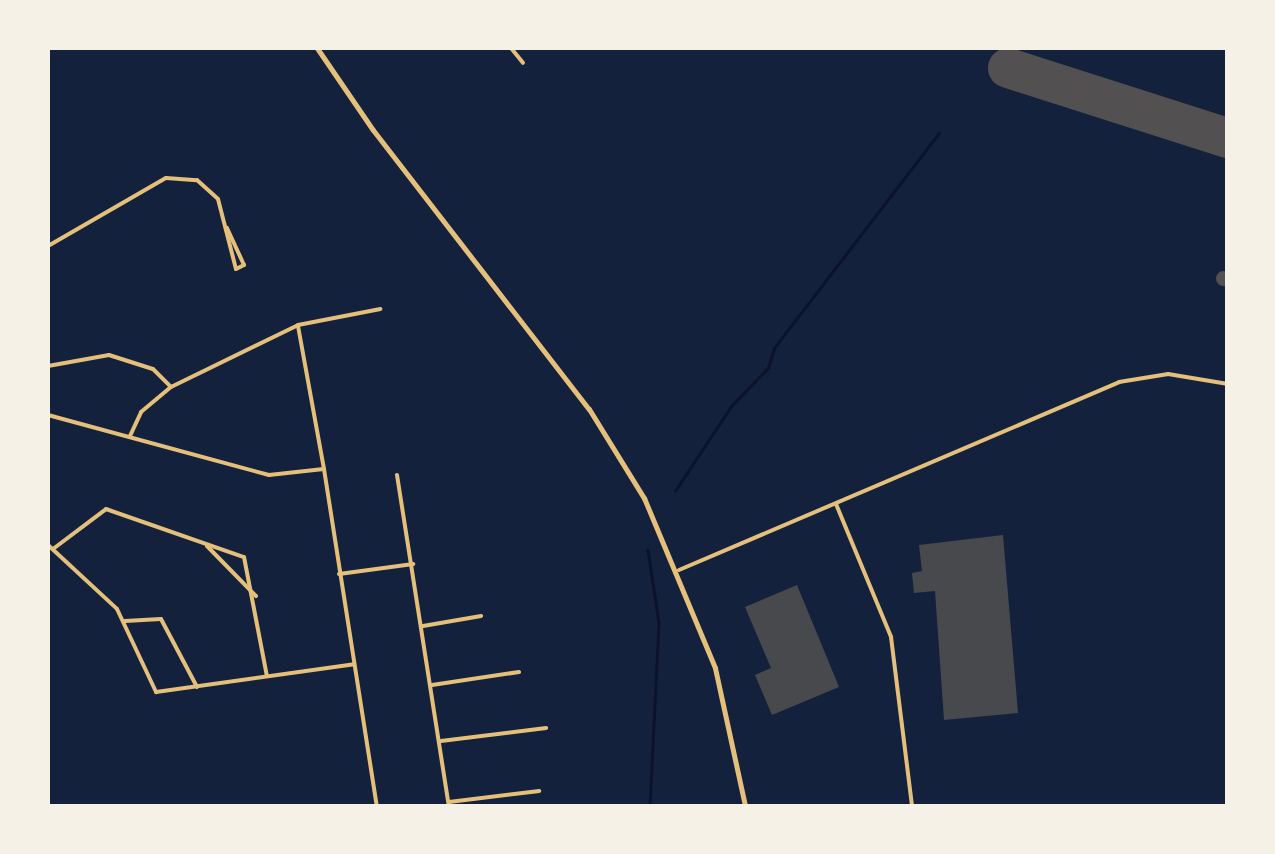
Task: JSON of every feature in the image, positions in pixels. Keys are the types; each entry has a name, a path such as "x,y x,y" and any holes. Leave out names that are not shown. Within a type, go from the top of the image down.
{"highway":[{"path":"317,48 373,130 603,428 679,570 724,701 745,806"}],"street":[{"path":"511,48 524,63"},
{"path":"48,246 162,179 182,177 210,190 244,265 236,268 225,243 227,228"},
{"path":"130,436 141,412 171,387 298,326 380,310"},
{"path":"298,326 378,806"},
{"path":"48,366 109,355 153,369 171,387"},
{"path":"679,570 1118,382 1168,374 1228,384"},
{"path":"48,414 270,475 324,469"},
{"path":"396,475 449,804 539,790"},
{"path":"836,502 891,637 912,806"},
{"path":"268,676 249,561 106,509 50,547 125,621 156,692 354,664"},
{"path":"206,544 256,596"},
{"path":"339,574 413,564"},
{"path":"423,626 481,616"},
{"path":"125,621 160,619 197,688"},
{"path":"432,685 519,672"},
{"path":"441,740 546,728"}],"building":[{"path":"1003,535 1018,713 944,720 935,591 914,593 912,573 922,571 919,545"},
{"path":"797,585 839,687 772,715 755,675 771,668 745,607"}],"waterway":[{"path":"675,491 732,405 768,368 774,348 939,133"},
{"path":"648,550 659,623 650,806"}],"taxiway":[{"path":"1223,278 1228,279"}],"runway":[{"path":"1008,68 1228,138"}]}
